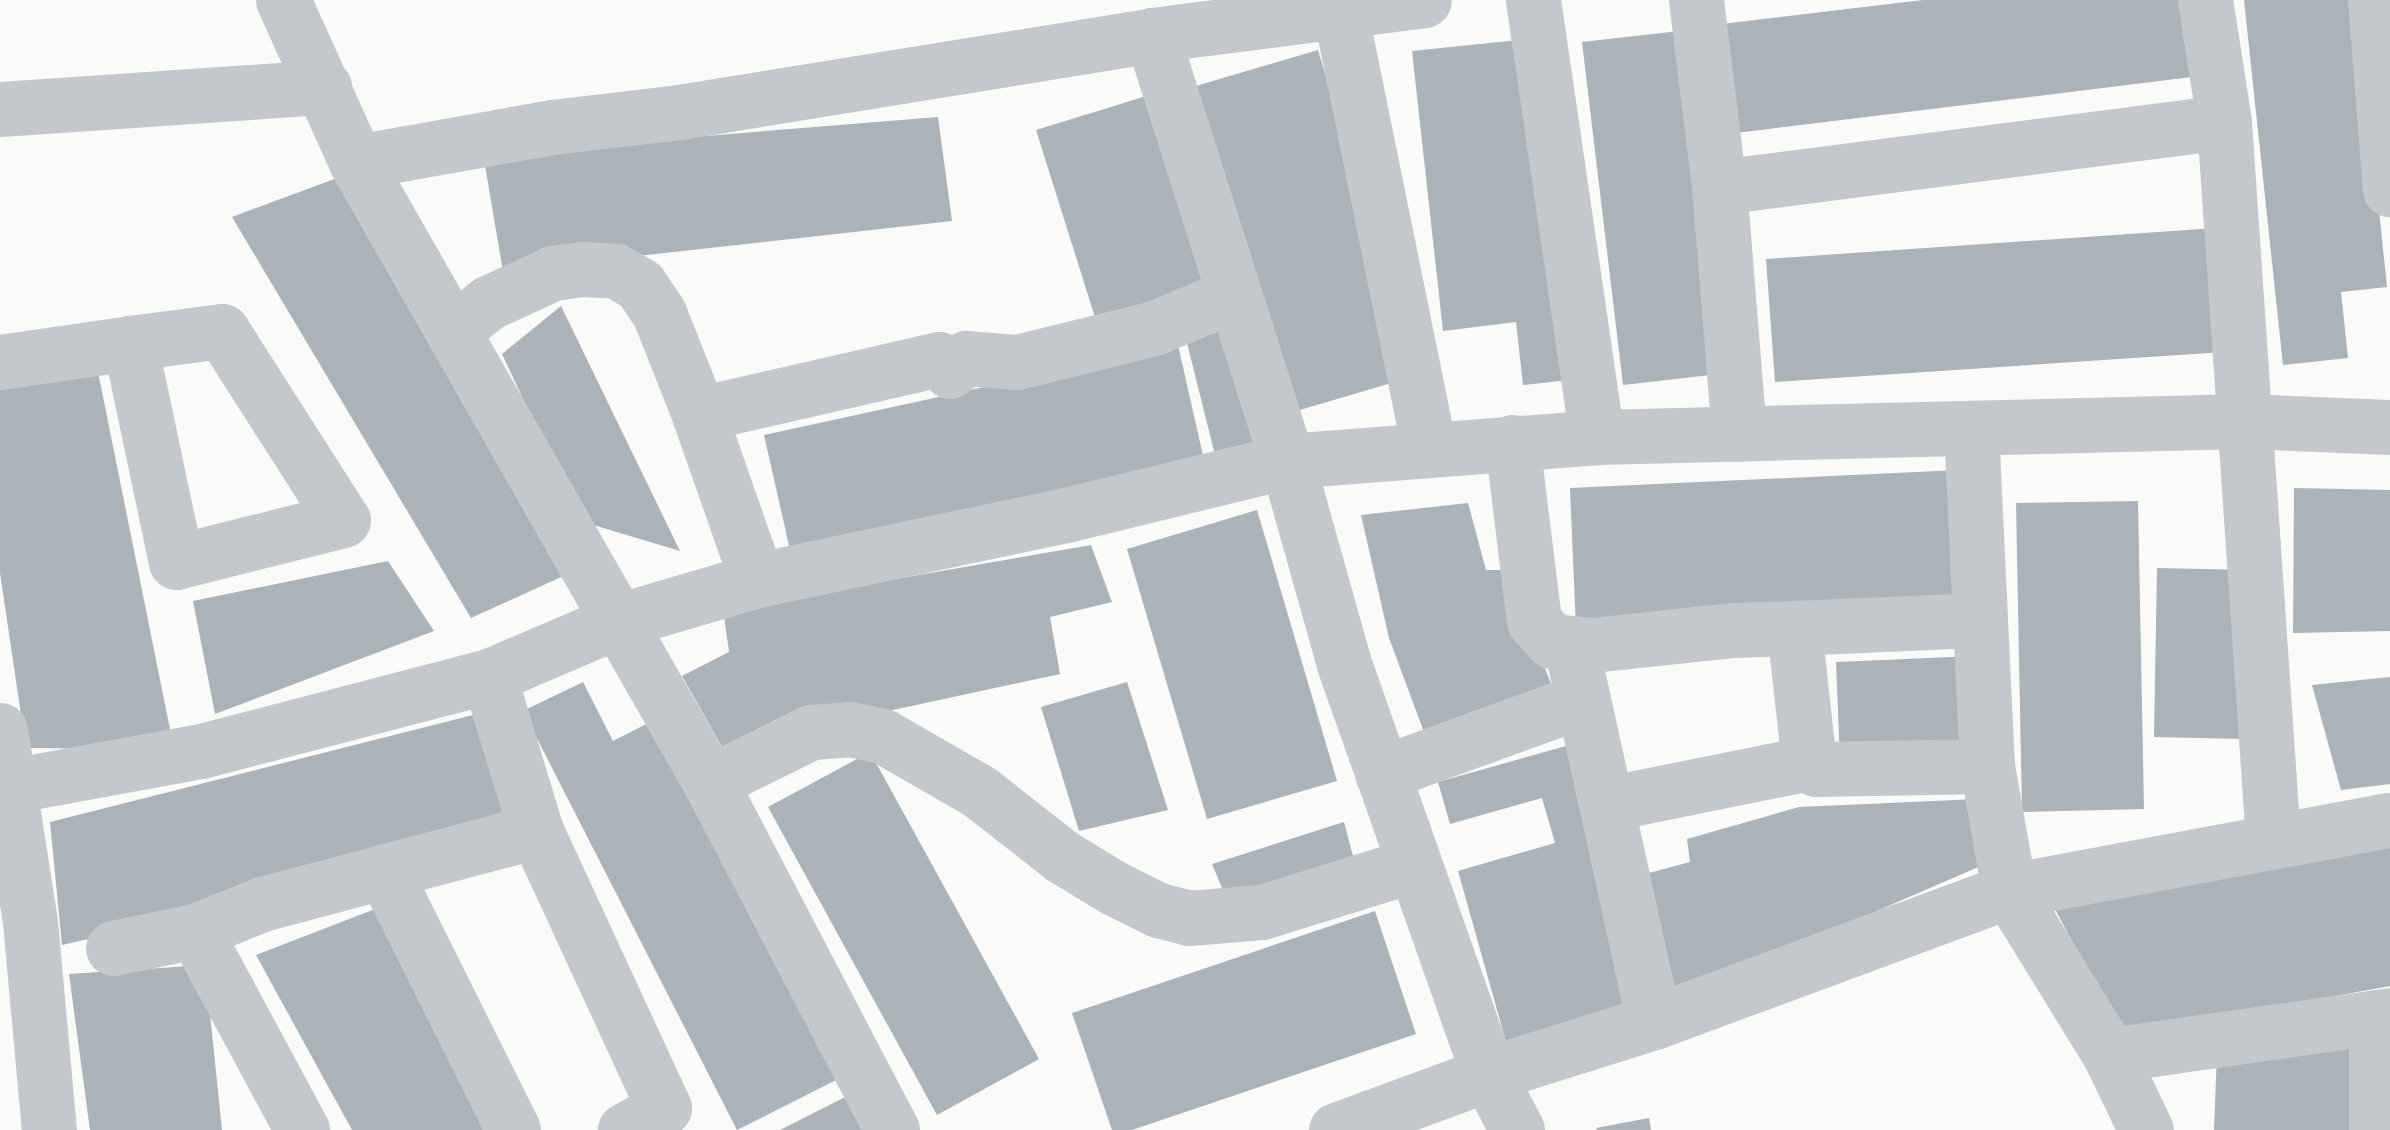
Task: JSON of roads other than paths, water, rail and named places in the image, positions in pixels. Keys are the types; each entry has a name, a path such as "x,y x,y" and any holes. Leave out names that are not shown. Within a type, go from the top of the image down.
{"street":[{"path":"283,0 356,162 710,782 892,1130"},
{"path":"356,162 552,126 679,112 1116,26 1424,0"},
{"path":"1534,0 1597,438"},
{"path":"1696,0 1719,187 1739,434"},
{"path":"2205,0 2224,122 2273,841"},
{"path":"2375,0 2390,189"},
{"path":"1340,10 1429,448"},
{"path":"1116,26 1233,295 1287,461 1310,555 1413,865 1488,1074 1517,1130"},
{"path":"0,109 324,87"},
{"path":"1719,187 2224,122"},
{"path":"453,331 488,302 553,274 582,268 616,272 640,285 659,313 757,580"},
{"path":"699,414 939,359 950,372 966,358 1017,362 1154,328 1233,295"},
{"path":"0,362 130,343 222,330 343,520 176,562 130,343"},
{"path":"10,786 200,751 490,676 618,621 757,580 1066,515 1287,461 1597,438 2246,421 2390,426"},
{"path":"1971,428 1987,766 2009,892 2110,1055 2146,1130"},
{"path":"1512,442 1534,620 1552,641 1571,645 1794,628 1980,620"},
{"path":"1794,628 1808,763"},
{"path":"1571,645 1654,1022"},
{"path":"490,676 536,830 664,1108 625,1130"},
{"path":"1382,773 1583,700"},
{"path":"710,782 810,732 850,728 883,736 980,792 1063,857 1114,888 1158,910 1189,918 1262,912 1413,865"},
{"path":"0,730 30,922 49,1130"},
{"path":"1606,804 1808,763 1827,772 1987,766"},
{"path":"1336,1130 1488,1074 1654,1022 2009,892 2390,820"},
{"path":"112,948 195,931 262,904 536,830"},
{"path":"384,871 513,1130"},
{"path":"195,931 302,1130"},
{"path":"2110,1055 2383,1016 2376,1130"}]}
